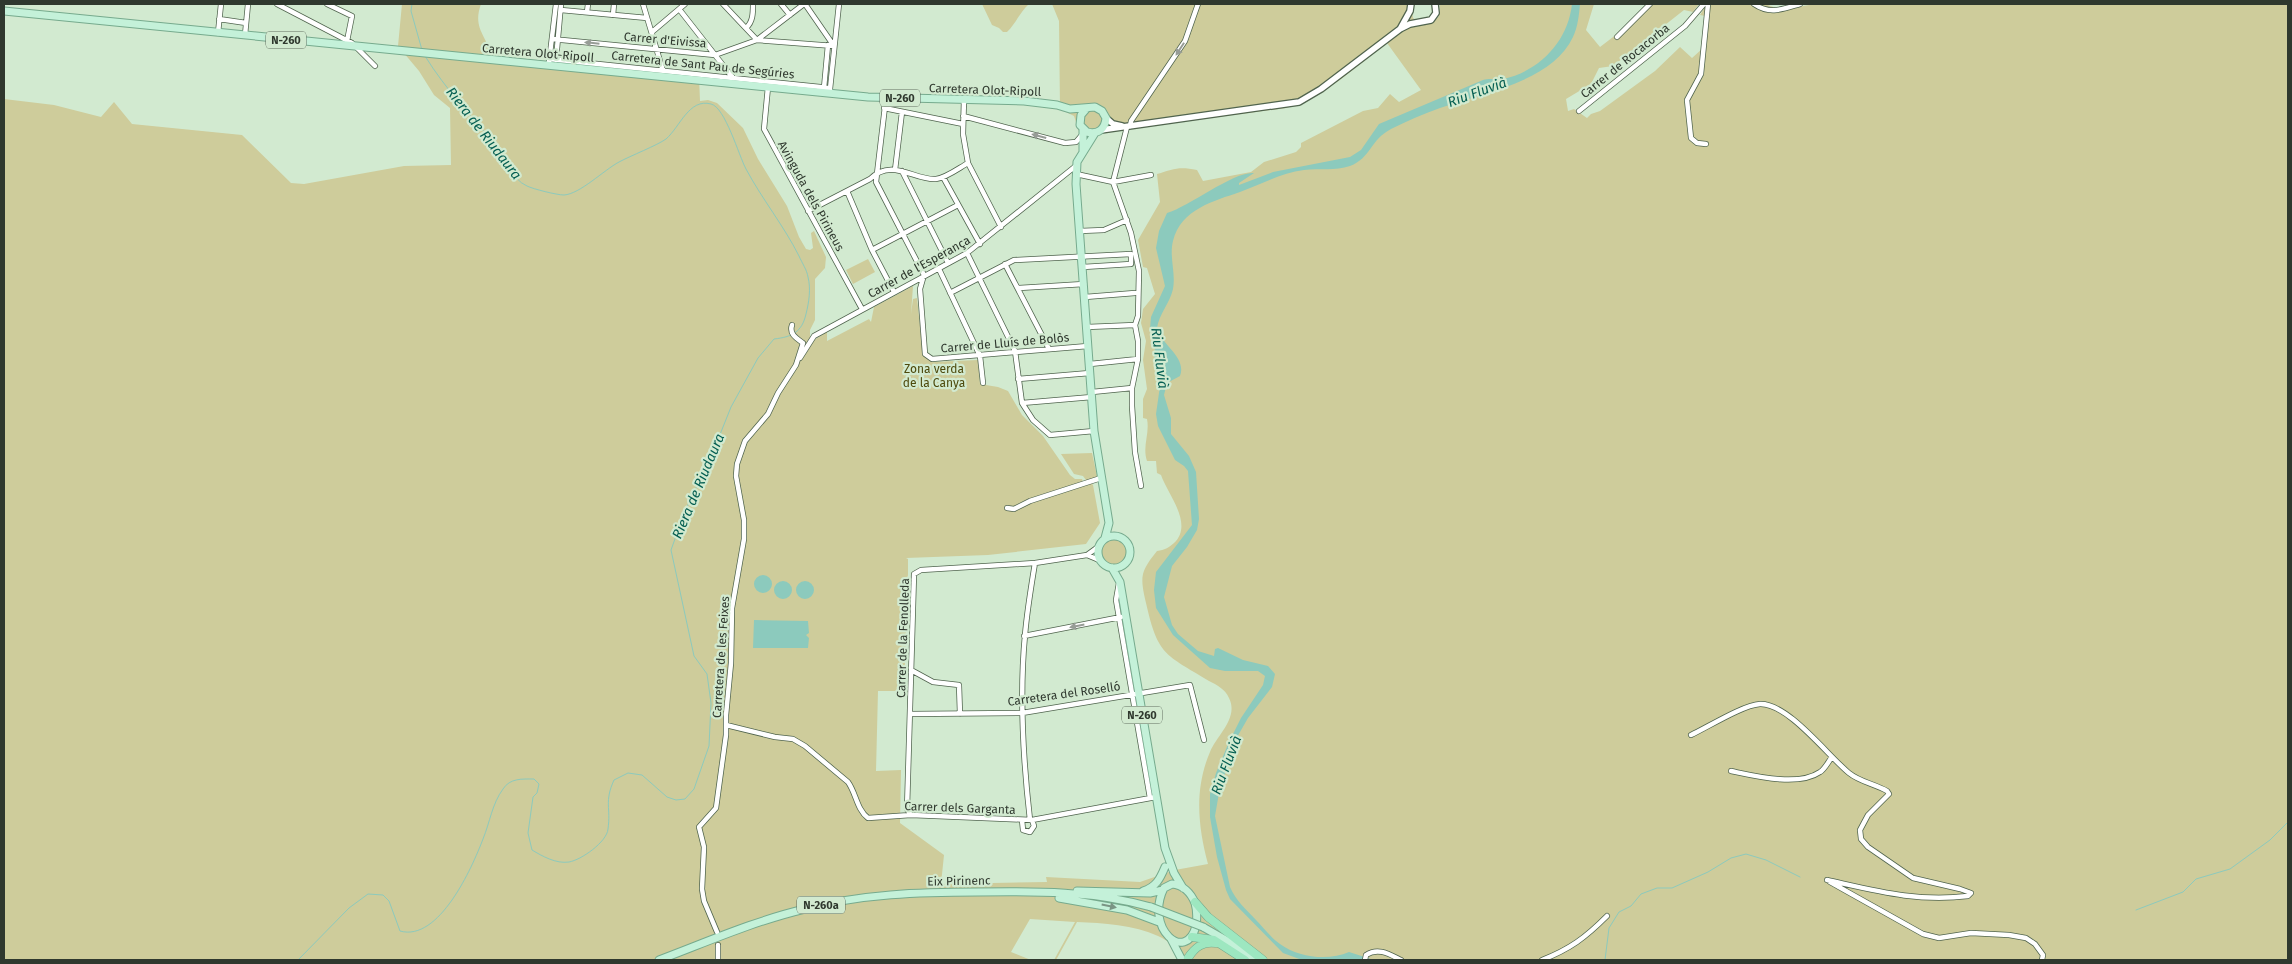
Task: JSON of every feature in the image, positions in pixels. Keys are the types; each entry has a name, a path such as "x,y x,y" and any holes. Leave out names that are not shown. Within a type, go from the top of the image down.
{"highway":[{"name":"N-260","path":"1195,902 1208,917 1263,960"},
{"path":"1191,937 1209,938 1245,960"},
{"path":"1186,960 1196,946 1204,943 1223,945"}],"main road":[{"name":"Carretera Olot-Ripoll","path":"4,11 245,36 347,43 356,47 402,52 550,60 768,87 830,91 886,98 1033,102 1070,109 1087,108"},
{"path":"1070,109 1080,118 1087,108 1095,107 1100,109 1106,118"},
{"name":"N-260","path":"1080,118 1083,131 1083,152"},
{"name":"N-260","path":"1098,547 1105,538 1109,523 1094,431 1076,174 1077,165 1083,152 1105,125 1106,118"},
{"path":"1083,131 1098,132"},
{"name":"N-260","path":"1109,523 1127,543 1130,550 1129,558 1123,566 1120,582 1122,617 1153,798 1165,848 1174,873 1183,888 1195,902"},
{"path":"1105,538 1119,536"},
{"path":"1098,547 1099,560"},
{"name":"N-260","path":"1099,560 1105,566 1112,568 1120,582"},
{"path":"1112,568 1123,566"},
{"name":"N-260","path":"1159,922 1158,905 1164,889 1165,848"},
{"name":"N-260a","path":"1135,893 1149,889 1160,880 1165,867"},
{"path":"1164,889 1172,884 1183,888"},
{"name":"N-260a","path":"1040,892 1150,893 1164,889"},
{"name":"N-260a","path":"992,892 1094,903 1134,912 1159,922"},
{"name":"Eix Pirinenc","path":"659,960 755,923 825,904 898,894 1040,892 1102,897 1151,907 1203,927 1231,942 1255,960"},
{"path":"1186,960 1196,922 1195,902"},
{"path":"1159,922 1186,960"},
{"path":"1171,939 1182,942 1191,937"}],"street":[{"path":"218,33 221,4"},
{"path":"245,36 248,4"},
{"path":"277,4 347,43 352,16 328,4"},
{"path":"556,4 556,60"},
{"path":"550,60 561,4"},
{"path":"587,12 588,4"},
{"path":"613,14 614,4"},
{"path":"643,4 663,71"},
{"path":"652,32 685,4"},
{"path":"723,4 758,40 805,4 834,46"},
{"path":"746,28 750,25 753,15 753,4"},
{"path":"781,4 790,15"},
{"path":"830,91 839,4"},
{"path":"1141,486 1135,452 1132,388 1138,359 1138,341 1135,325 1139,301 1136,252 1113,182 1131,121 1185,41 1198,4"},
{"path":"1400,29 1410,11 1411,4"},
{"path":"1098,132 1299,102 1320,90 1400,29 1431,20 1436,7 1440,4"},
{"path":"1617,37 1650,4"},
{"name":"Carrer de Rocacorba","path":"1578,111 1685,26 1704,4"},
{"path":"1706,144 1697,143 1691,138 1687,100 1701,74 1708,4"},
{"path":"1754,4 1763,10 1772,12 1800,4"},
{"path":"679,9 733,78"},
{"path":"561,10 647,18"},
{"path":"1410,11 1412,17 1420,22"},
{"path":"219,19 246,22"},
{"name":"Carrer d'Eivissa","path":"555,40 715,55 758,40 834,46"},
{"path":"824,88 828,45"},
{"path":"356,47 375,66"},
{"name":"Carretera de Sant Pau de Segúries","path":"550,60 824,88 830,91"},
{"name":"Avinguda dels Pirineus","path":"768,87 764,129 862,309"},
{"path":"886,98 876,182 924,276"},
{"path":"964,99 963,124 968,163 1001,227"},
{"path":"884,108 963,124"},
{"path":"895,170 902,112"},
{"path":"963,116 1065,143 1076,142 1083,131"},
{"path":"1106,118 1113,124 1129,126"},
{"path":"808,211 870,179 876,172 895,170 936,179 968,163"},
{"name":"Carrer de l'Esperança","path":"796,366 814,336 967,253 1077,165"},
{"path":"902,171 948,263"},
{"path":"1076,174 1113,182 1152,175"},
{"path":"943,177 980,244"},
{"path":"847,191 872,250 894,292"},
{"path":"872,250 958,206"},
{"path":"1080,231 1104,230 1127,220"},
{"path":"950,293 1014,260 1130,254 1136,252"},
{"path":"967,253 1015,352 1022,403 1032,420 1050,435 1094,431"},
{"path":"1082,267 1131,264 1130,254"},
{"path":"1005,264 1049,349"},
{"path":"938,269 980,356 983,383"},
{"name":"Carrer de Lluís de Bolòs","path":"924,276 920,289 925,354 932,359 939,360 1088,346"},
{"path":"1018,288 1084,284"},
{"path":"1085,297 1135,293"},
{"name":"Carretera de les Feixes","path":"717,932 704,901 702,888 704,847 699,827 716,808 726,724 731,663 732,608 744,539 744,520 736,476 737,464 745,441 768,414 778,393 796,366 802,343 791,332 792,325"},
{"path":"1087,327 1135,325"},
{"path":"1090,364 1138,359"},
{"path":"1018,379 1090,373"},
{"path":"1022,403 1092,395 1132,388"},
{"path":"1006,508 1014,508 1101,478"},
{"path":"1087,555 1098,547"},
{"path":"1087,555 1099,560"},
{"name":"Carrer de la Fenolleda","path":"912,815 907,809 913,579 917,571 1035,562 1087,555"},
{"path":"1031,820 1024,759 1022,712 1024,636 1035,562"},
{"path":"1024,636 1122,617"},
{"path":"911,670 933,682 959,685 960,714"},
{"name":"Carretera del Roselló","path":"910,714 1022,712 1190,685 1204,740"},
{"path":"1690,735 1743,709 1759,704 1770,705 1801,725 1832,757 1856,778 1887,791 1889,794 1874,806 1860,830 1861,839 1868,847 1913,878 1970,893 1968,896 1945,899 1905,897 1827,880 1875,909 1923,934 1940,938 1985,932 2026,938 2035,944 2043,956 2042,960"},
{"name":"Carrer dels Garganta","path":"726,724 775,737 793,739 805,746 848,782 854,790 861,810 868,818 912,815 1031,820 1153,798"},
{"path":"1731,771 1793,780 1805,779 1821,772 1832,757"},
{"name":"Carrer dels Garganta","path":"1022,820 1023,830 1030,832 1034,826 1031,820"},
{"path":"1542,960 1566,951 1587,937 1606,916"},
{"path":"718,946 718,960"},
{"path":"669,960 684,951"},
{"path":"1365,958 1372,951 1381,951 1401,960"}],"green space":[{"name":"Zona verda de la Canya","path":"402,4 481,4 478,20 479,26 492,58 493,56 699,76 700,101 708,100 717,103 743,128 758,159 787,206 799,237 806,249 810,250 813,248 811,233 814,231 826,257 825,268 815,279 815,320 810,330 810,337 814,340 827,332 827,341 869,319 871,322 874,307 913,286 911,314 913,299 917,298 923,353 932,362 978,360 980,384 1008,391 1022,415 1043,436 1070,475 1075,479 1082,479 1084,484 1091,483 1093,485 1100,523 1086,544 988,555 906,558 908,559 908,573 904,691 878,691 876,771 901,770 900,823 944,855 941,884 1047,882 1046,877 1140,882 1175,870 1208,864 1199,808 1202,780 1210,752 1229,719 1231,705 1225,692 1182,665 1166,652 1155,634 1144,594 1142,581 1144,570 1157,551 1174,543 1179,535 1181,518 1161,475 1157,473 1156,461 1147,461 1146,456 1148,424 1147,419 1143,418 1143,399 1147,389 1143,360 1146,341 1141,323 1143,309 1155,294 1147,268 1143,267 1138,240 1160,202 1157,174 1185,168 1197,170 1203,181 1251,172 1264,162 1296,152 1301,147 1301,143 1363,111 1378,108 1390,94 1399,102 1421,90 1387,43 1326,89 1313,97 1286,108 1106,132 1089,137 1079,131 1074,116 1060,109 1059,21 1052,4 1411,4 1413,18 1423,24 1427,24 1433,22 1439,16 1440,4 1594,4 1586,30 1600,47 1634,21 1650,4 1699,4 1693,12 1684,10 1613,66 1599,68 1591,84 1566,99 1568,111 1574,109 1587,118 1591,114 1600,111 1655,71 1680,47 1692,58 1702,49 1705,16 1700,15 1707,4 1765,4 1776,8 1791,8 1815,4 2288,4 2288,960 1189,960 1166,940 1149,932 1118,925 1077,922 1056,960 1054,960 1075,922 1030,919 1011,952 1031,960 4,960 4,99 54,105 101,117 114,102 132,124 242,135 291,183 304,184 404,166 451,165 450,108 434,95 419,71 398,46"},
{"path":"982,4 1029,4 1007,32 1003,32 992,25"},
{"path":"868,259 875,272 853,284 846,270"},
{"path":"1092,453 1097,476 1095,479 1086,480 1083,476 1074,474 1061,454"},
{"path":"1114,539 1123,543 1127,552 1123,561 1114,565 1105,561 1101,552 1105,543"}],"water":[{"name":"Riu Fluvià","path":"1572,4 1580,4 1573,37 1563,52 1549,65 1533,75 1495,91 1434,110 1391,129 1379,138 1367,154 1357,163 1350,166 1304,170 1287,174 1209,203 1183,221 1173,241 1173,289 1157,328 1180,363 1180,376 1167,383 1164,395 1171,418 1171,434 1189,456 1196,472 1199,519 1197,530 1172,566 1164,597 1172,625 1178,634 1198,651 1214,656 1215,649 1218,648 1243,660 1268,666 1275,674 1272,687 1248,718 1236,739 1219,793 1215,816 1230,887 1238,901 1277,942 1288,949 1314,957 1332,957 1349,952 1374,960 1302,960 1283,953 1230,899 1217,857 1210,817 1210,794 1216,773 1241,718 1263,685 1265,676 1258,671 1225,671 1210,668 1173,635 1156,608 1154,590 1156,572 1192,525 1188,471 1175,460 1158,426 1156,414 1161,379 1154,356 1155,348 1150,329 1151,317 1165,286 1156,248 1159,231 1167,213 1235,177 1254,173 1239,183 1239,185 1273,172 1350,157 1361,150 1379,124 1483,80 1503,79 1529,69 1540,62 1558,42 1565,30"},
{"path":"763,575 769,578 772,584 769,590 763,593 757,590 754,584 757,578"},
{"path":"783,581 789,584 792,590 789,596 783,599 777,596 774,590 777,584"},
{"path":"805,581 811,584 814,590 811,596 805,599 799,596 796,590 799,584"},
{"path":"754,620 808,621 809,633 806,635 809,638 808,648 753,648"}],"waterway":[{"name":"Riera de Riudaura","path":"412,4 411,11 422,50"},
{"name":"Riera de Riudaura","path":"298,960 349,908 368,894 383,895 389,901 400,931 414,931 428,925 452,900 462,884 478,852 496,801 506,785 513,781 534,779 539,784 537,793 533,797 528,833 532,850 559,862 574,861 598,845 607,834 609,794 614,780 628,773 642,775 667,797 676,800 685,799 694,789 709,746 711,703 707,674 694,656 671,550 685,511 713,452 731,407 758,358 774,339 786,337 799,329 804,320 809,300 809,282 804,266 787,234 746,169 726,122 716,107 703,103 697,105 691,109 666,139 619,162 577,191 564,195 556,194 530,187 517,179 498,148 451,92 425,56"},
{"path":"2136,910 2183,892 2196,879 2230,869 2270,840 2288,822"},
{"path":"1605,960 1609,928 1619,912 1631,906 1641,894 1657,888 1672,888 1708,872 1731,858 1746,854 1766,860 1800,877"}]}
